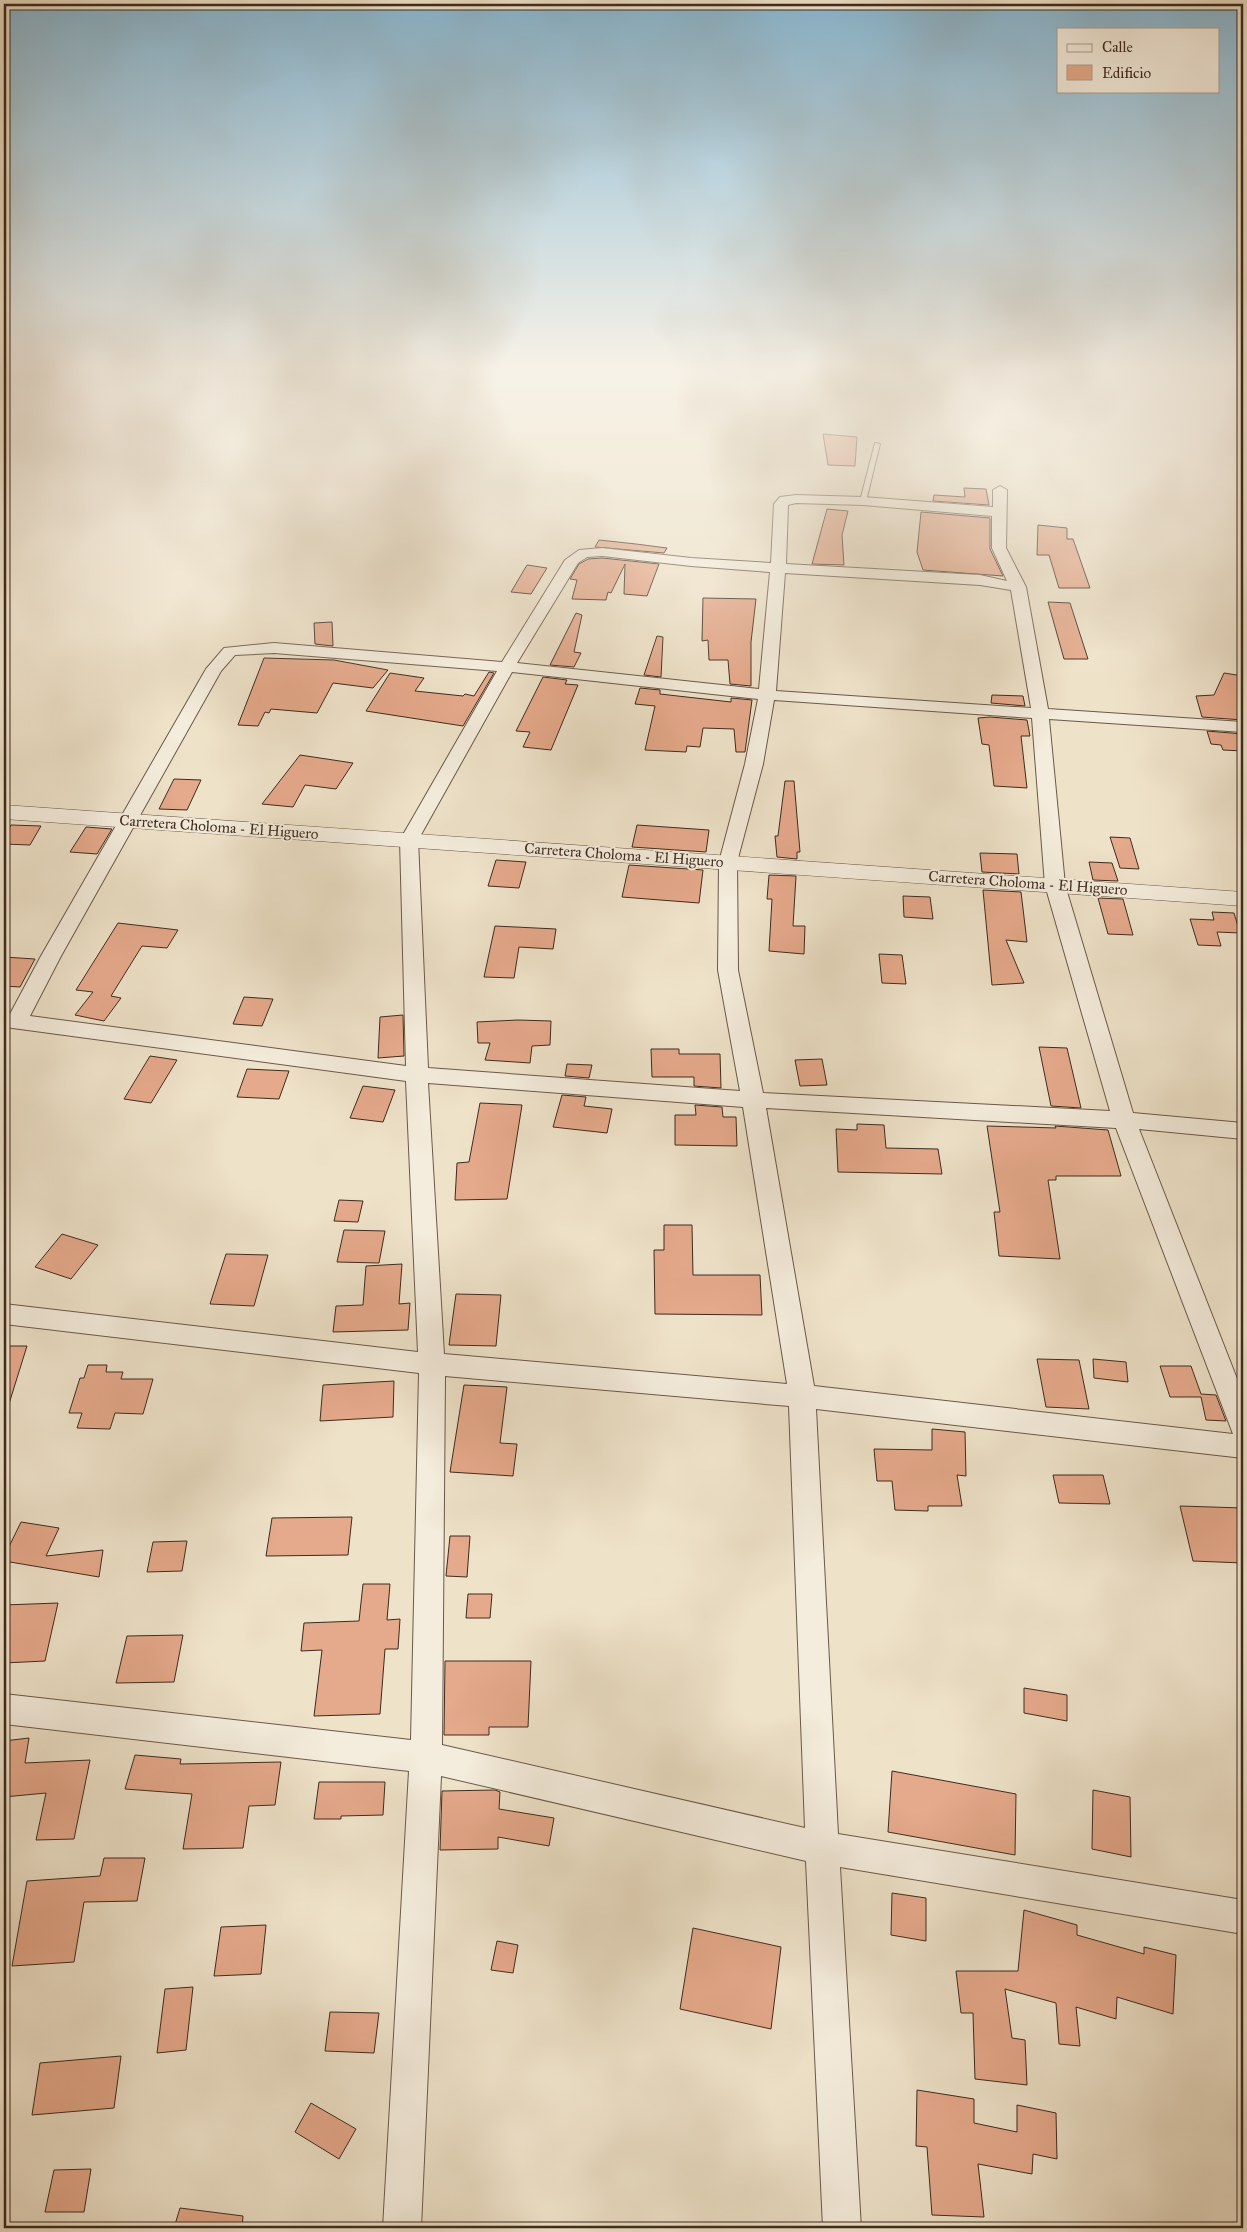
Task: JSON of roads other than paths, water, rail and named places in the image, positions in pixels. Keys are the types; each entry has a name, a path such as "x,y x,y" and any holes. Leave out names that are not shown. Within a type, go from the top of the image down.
{"street":[{"path":"842,2228 822,1848 802,1396 753,1100 728,970 728,862 754,764 767,695 778,568 781,504 785,500 1000,501 999,548 1018,587 1040,714 1055,885 1124,1120 1243,1428"},
{"path":"402,2228 426,1757 432,1364 417,1075 409,840 507,667 572,560 584,553 602,552 778,568 980,580 1018,587"},
{"path":"1243,727 767,695 507,667 274,648 230,651 214,669 51,956 10,1021 417,1075 753,1100 1124,1120 1243,1131"},
{"name":"Carretera Choloma - El Higuero","path":"4,812 1243,899"},
{"path":"4,1314 432,1364 802,1396 1243,1447"},
{"path":"4,1709 426,1757 822,1848 1243,1917"}],"lane":[{"path":"862,501 869,475"}]}
